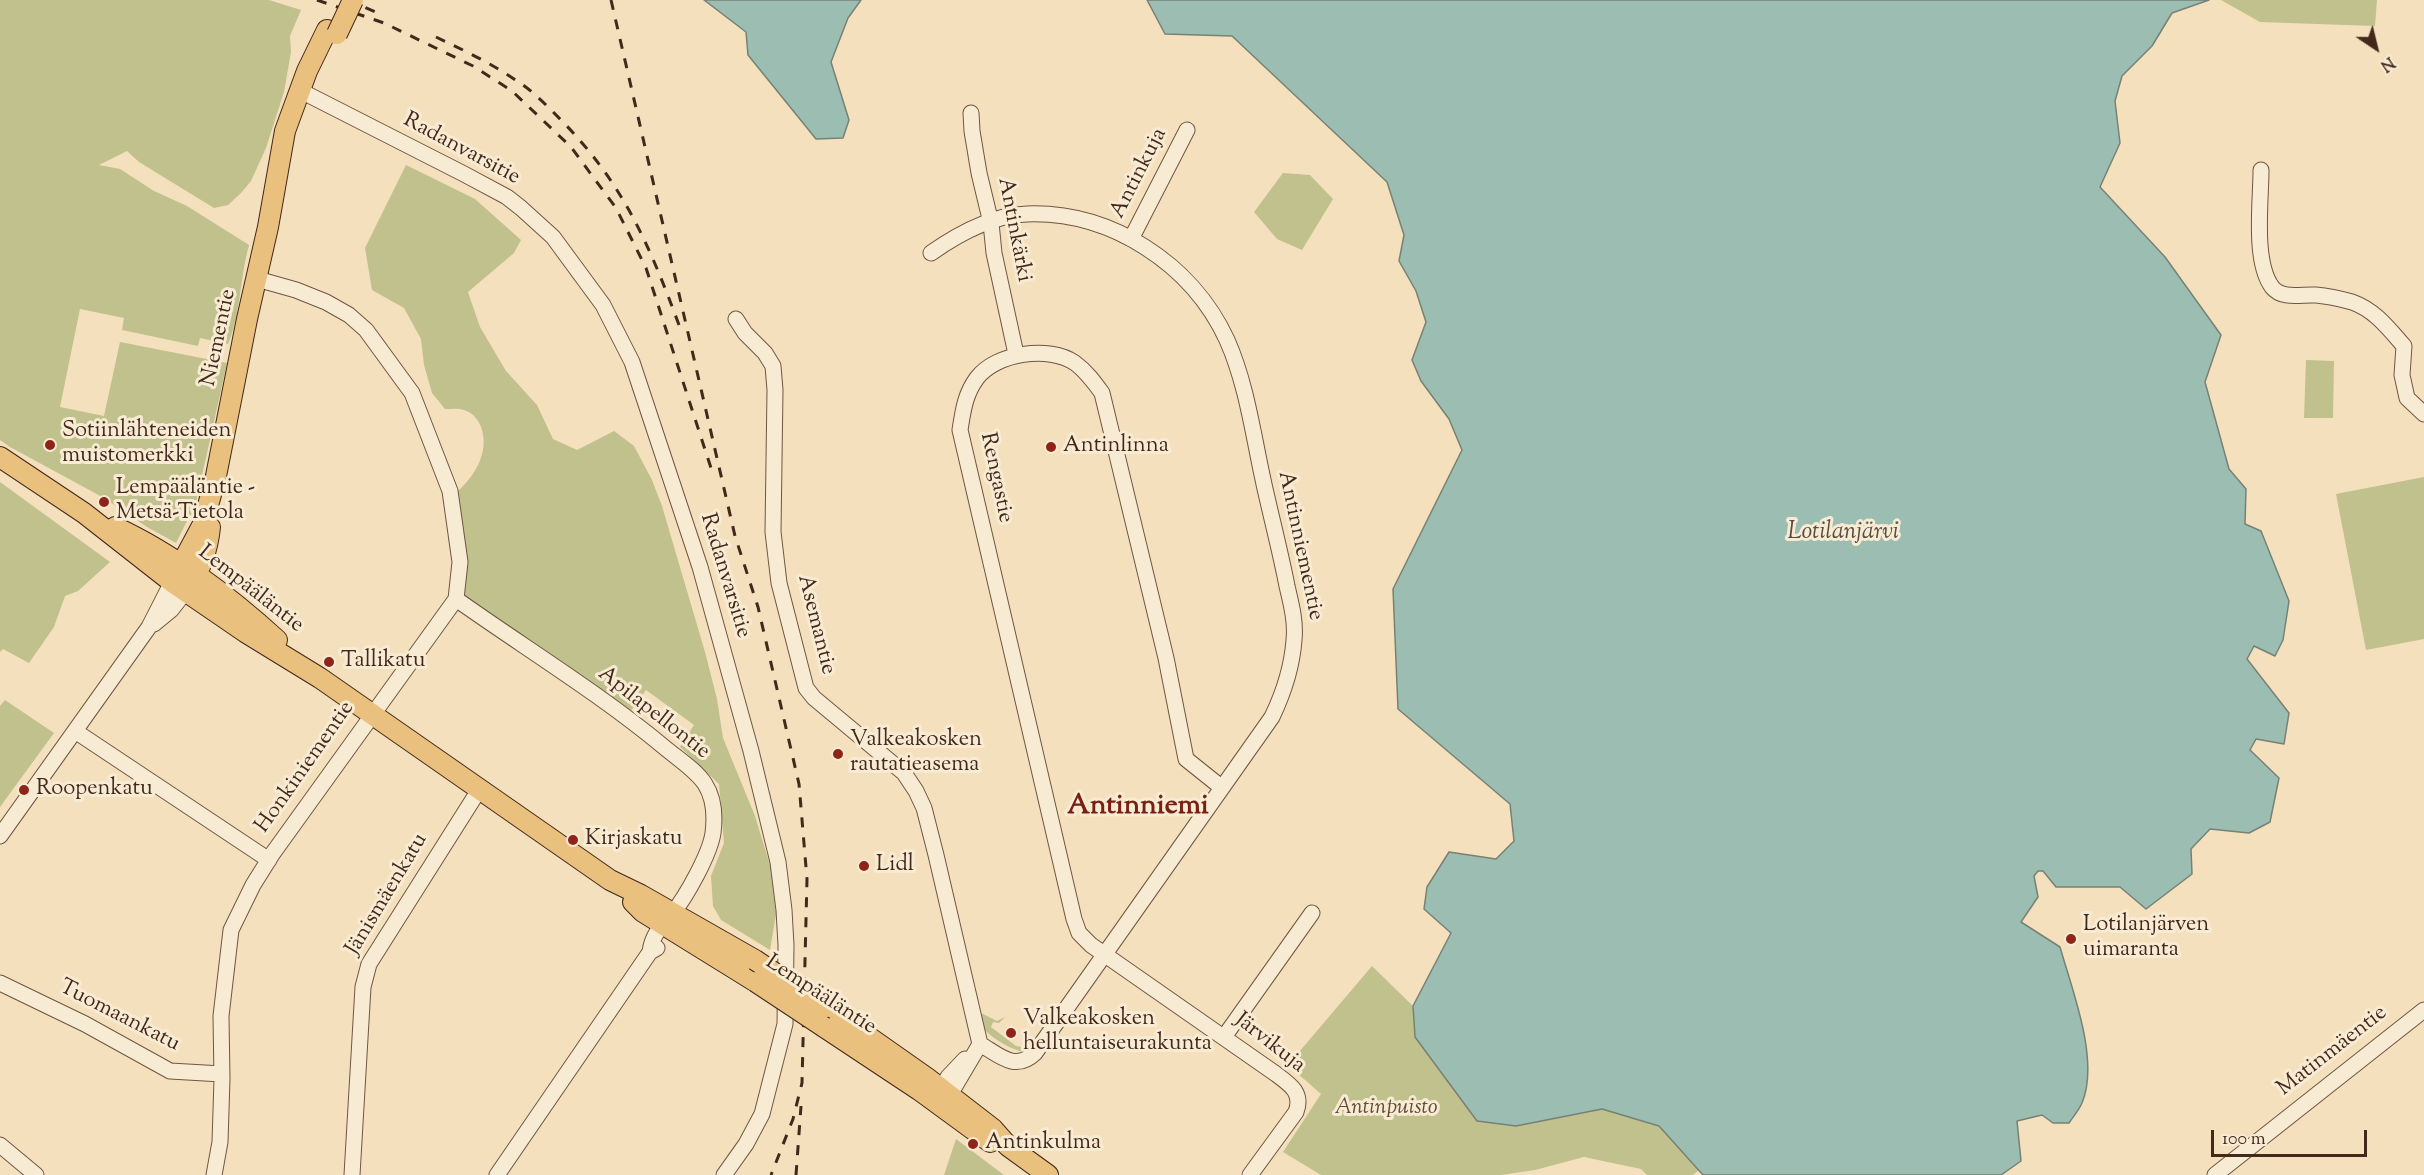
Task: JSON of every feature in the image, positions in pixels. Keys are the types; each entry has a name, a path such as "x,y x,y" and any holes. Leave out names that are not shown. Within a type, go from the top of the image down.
{"main road":[{"name":"Niementie","path":"184,579 213,488 273,197 302,99 332,32 341,0"},
{"name":"Niementie","path":"332,32 353,0"},
{"name":"Lempääläntie","path":"0,457 84,513 144,541 245,632 320,678 610,880 641,895 668,922 756,982 824,1027 944,1097"},
{"name":"Lempääläntie","path":"668,922 755,960 826,1007 944,1097 989,1141 1008,1146 1048,1175"}],"street":[{"name":"Radanvarsitie","path":"302,99 350,118 507,197 521,208 553,237 603,305 632,362 699,567 744,728 778,862 784,910 785,1024 762,1114 746,1144 724,1175"},
{"name":"Antinkärki","path":"971,113 979,173 1016,354"},
{"name":"Antinkuja","path":"1131,239 1188,130"},
{"path":"2261,170 2261,255 2265,273 2273,290 2288,296 2315,295 2354,303 2382,319 2404,346 2402,375 2407,398 2424,414"},
{"name":"Antinniementie","path":"932,253 966,233 991,223 1026,214 1057,215 1102,226 1131,239 1154,252 1179,274 1209,309 1226,339 1240,377 1292,611 1295,637 1292,664 1285,690 1272,717 1029,1059 1012,1062 980,1044"},
{"path":"257,279 296,290 326,302 349,315 366,330 412,393 450,491 460,562 456,600"},
{"name":"Asemantie","path":"736,319 773,366 775,390 774,532 779,583 806,688 823,706 904,773 916,791 924,808 936,855 980,1044"},
{"name":"Rengastie","path":"1105,955 1079,933 1067,897 960,430 965,401 978,377 996,362 1016,354 1050,354 1073,361 1089,375 1102,393 1166,658 1186,759 1221,787"},
{"path":"0,836 149,627 171,610 184,579"},
{"name":"Honkiniementie","path":"214,1175 220,1142 221,1016 231,930 253,885 269,860 456,600"},
{"name":"Apilapellontie","path":"456,600 640,727 705,783 714,817 708,852 668,922"},
{"path":"75,731 269,860"},
{"name":"Jänismäenkatu","path":"352,1175 363,987 369,964 479,790"},
{"path":"1224,1037 1312,913"},
{"path":"497,1175 650,952 652,941 668,922"},
{"name":"Järvikuja","path":"1105,955 1290,1084 1298,1096 1299,1104 1296,1112 1250,1175"},
{"name":"Tuomaankatu","path":"0,983 85,1024 170,1071 222,1074"},
{"name":"Matinmäentie","path":"2219,1174 2424,1010"},
{"path":"944,1097 980,1044"},
{"path":"0,1145 36,1175"}],"green space":[{"path":"0,0 269,0 301,10 290,36 291,52 284,92 266,148 251,181 228,205 214,208 139,162 127,151 99,165 120,169 154,191 187,206 249,245 236,320 228,344 200,338 198,346 122,330 124,318 80,309 60,407 104,416 120,342 227,363 193,516 189,517 176,543 147,527 104,498 0,440"},
{"path":"2221,0 2377,0 2375,26 2260,22"},
{"path":"406,165 475,199 521,240 514,253 468,292 480,327 506,371 537,405 553,439 577,450 614,431 634,446 652,480 662,506 705,652 717,699 723,738 755,816 773,875 776,914 770,950 721,920 713,906 711,876 724,843 719,784 680,747 694,725 646,690 630,712 462,595 452,496 466,483 478,466 484,447 481,427 475,417 467,411 445,409 432,393 424,365 421,339 404,308 372,290 365,248"},
{"path":"1283,173 1310,175 1333,199 1302,250 1277,239 1254,212"},
{"path":"2306,360 2334,361 2333,418 2304,418"},
{"path":"2424,477 2424,639 2366,650 2336,494"},
{"path":"0,482 110,562 78,591 65,596 54,627 29,663 3,649 0,652"},
{"path":"5,700 54,733 0,807 0,706"},
{"name":"Antinpuisto","path":"1372,966 1413,1006 1415,1037 1516,1126 1602,1109 1659,1126 1699,1170 1693,1175 1647,1175 1641,1169 1584,1157 1535,1170 1501,1175 1321,1175 1283,1152 1321,1094 1288,1065"},
{"path":"979,1012 997,1021 1005,1017 999,1023 993,1022 991,1027 1016,1046 1027,1048 1051,1017 1053,1019 1029,1052 1024,1052 1011,1048 986,1031"},
{"path":"956,1139 1004,1175 944,1175"}],"water":[{"path":"704,0 861,0 848,18 831,62 849,120 843,138 816,139 748,55 746,32"},
{"name":"Lotilanjärvi","path":"1147,0 2209,0 2172,13 2152,46 2122,76 2115,101 2120,143 2100,187 2165,257 2221,335 2205,382 2229,469 2246,489 2245,524 2261,531 2289,601 2283,640 2275,656 2254,646 2247,659 2289,713 2284,744 2256,739 2250,750 2279,778 2270,822 2249,833 2210,829 2191,849 2192,874 2146,909 2120,887 2056,887 2043,871 2038,871 2034,876 2038,897 2021,922 2060,947 2082,1025 2088,1067 2087,1086 2082,1103 2069,1123 2053,1123 2042,1115 2017,1121 2021,1161 2001,1175 1703,1175 1659,1126 1602,1109 1516,1126 1477,1121 1415,1037 1413,1006 1451,933 1424,909 1427,887 1449,852 1496,859 1514,841 1510,804 1398,709 1393,589 1462,450 1449,419 1421,381 1412,360 1426,322 1416,291 1399,261 1404,235 1387,182 1232,36 1165,34"}],"railway":[{"path":"317,0 384,23 473,66 512,91 571,147 616,208 646,268 712,471"},
{"path":"347,0 378,13"},
{"path":"611,0 735,536 758,607 799,784 807,879 802,1083 793,1119 771,1175"},
{"path":"436,37 507,74 523,85 545,104 583,144 618,191 632,216 657,268 679,325"},
{"path":"796,1175 801,1106"}],"place":[{"name":"Sotiinlähteneiden muistomerkki","path":"50,445"},
{"name":"Antinlinna","path":"1051,447"},
{"name":"Lempääläntie - Metsä-Tietola","path":"104,502"},
{"name":"Tallikatu","path":"329,662"},
{"name":"Valkeakosken rautatieasema","path":"838,754"},
{"name":"Roopenkatu","path":"24,790"},
{"name":"Kirjaskatu","path":"573,840"},
{"name":"Lidl","path":"864,866"},
{"name":"Lotilanjärven uimaranta","path":"2071,939"},
{"name":"Valkeakosken helluntaiseurakunta","path":"1011,1033"},
{"name":"Antinkulma","path":"973,1144"}],"district":[{"name":"Antinniemi","path":"1138,808"}]}
